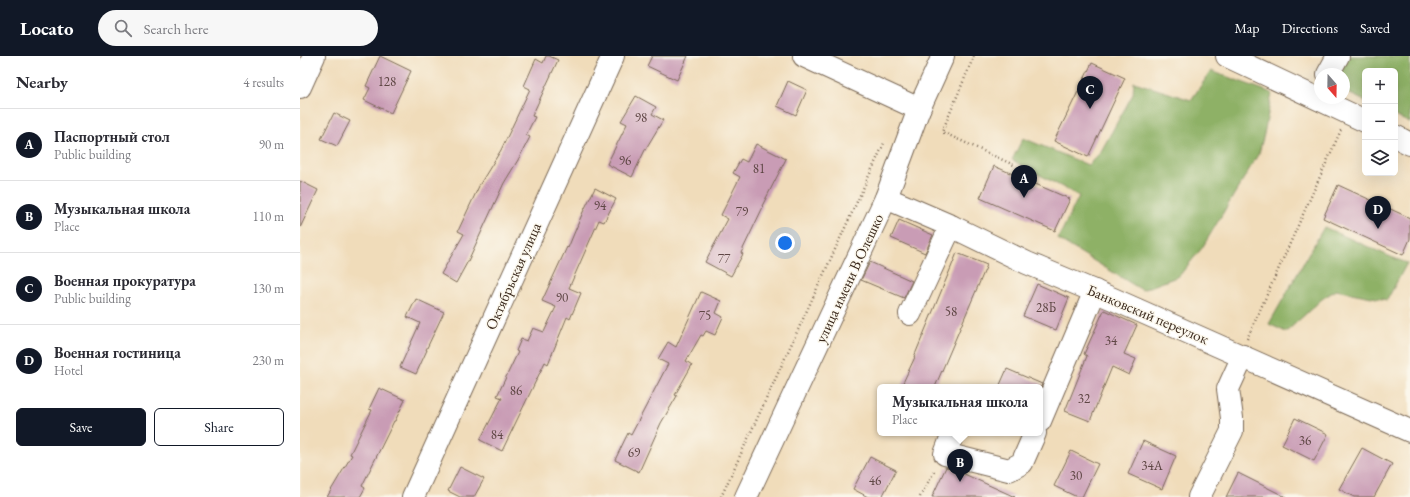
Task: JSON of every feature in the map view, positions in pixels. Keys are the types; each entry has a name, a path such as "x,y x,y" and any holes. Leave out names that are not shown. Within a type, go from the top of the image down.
{"street":[{"path":"300,87 314,56"},
{"name":"Октябрьская улица","path":"413,497 613,56"},
{"path":"804,56 919,109"},
{"name":"улица имени В.Олешко","path":"746,497 886,198 919,109 943,56"},
{"path":"1227,56 1314,92"},
{"path":"1331,68 1338,56"},
{"path":"1335,104 1357,117"},
{"path":"1398,138 1410,144"},
{"name":"Банковский переулок","path":"886,198 951,226 1027,263 1241,355 1410,431"},
{"path":"910,314 951,226"},
{"path":"1043,414 1095,291"},
{"path":"1200,497 1232,431 1232,418 1228,389 1241,355"},
{"path":"952,436 945,454 1009,470 1022,463 1034,436"}],"path":[{"path":"974,56 942,132 1016,166"},
{"path":"1241,355 1357,117"},
{"path":"721,497 888,135"},
{"path":"920,497 945,454"}],"green space":[{"path":"1344,56 1410,56 1410,123 1398,117 1398,68 1362,68 1362,100 1350,94 1350,68 1338,68"},
{"path":"1211,71 1272,93 1259,153 1202,248 1179,276 1142,290 1058,239 1079,196 1012,160 1023,138 1088,165 1100,153 1133,94 1134,82 1191,100"},
{"path":"1324,227 1407,263 1387,300 1336,290 1322,299 1286,332 1269,324"}],"building":[{"path":"380,56 411,71 391,113 364,100 370,88 366,86"},
{"path":"546,56 558,60 532,116 535,117 526,135 530,137 504,183 468,261 456,283 441,274 464,234 458,231 480,184 501,150 530,89 524,86 536,59 543,63"},
{"path":"652,56 688,56 677,80 647,66"},
{"path":"1092,63 1125,78 1088,157 1054,141"},
{"path":"788,81 807,90 796,115 777,106"},
{"path":"636,96 656,107 652,114 663,120 645,150 632,177 607,164 627,124 621,121"},
{"path":"334,113 350,121 337,146 321,139"},
{"path":"756,144 786,159 762,206 763,207 741,253 743,254 731,276 705,262 728,219 721,215 740,177 733,173 741,159 747,162"},
{"path":"994,166 1070,199 1055,231 980,198"},
{"path":"300,181 318,190 300,228"},
{"path":"1338,185 1410,218 1410,239 1403,255 1323,218"},
{"path":"595,188 616,199 604,222 599,220 569,288 581,293 570,319 567,317 548,364 545,362 502,451 480,440 502,398 497,396 518,352 516,351 521,339 527,341 533,328 544,332 556,307 542,301"},
{"path":"899,220 933,235 925,253 891,238"},
{"path":"957,253 987,265 936,384 902,384"},
{"path":"870,262 912,281 904,298 861,280"},
{"path":"1037,284 1069,298 1056,330 1023,316"},
{"path":"701,292 721,301 716,313 723,317 715,335 706,331 703,336 701,335 686,361 692,365 675,395 677,396 661,423 639,472 615,460 628,433 631,435 668,364 658,359 668,342 676,347"},
{"path":"416,299 444,312 416,374 400,367 420,323 407,317"},
{"path":"1104,310 1137,325 1124,354 1136,359 1129,375 1112,367 1090,421 1065,411 1087,356 1084,354"},
{"path":"1007,369 1042,384 1000,384"},
{"path":"379,388 405,400 362,486 365,488 360,497 327,497 352,455 350,454 372,410 369,409"},
{"path":"1295,418 1328,434 1314,461 1282,445"},
{"path":"1143,441 1176,456 1162,489 1128,474"},
{"path":"1362,448 1392,464 1374,497 1354,497 1339,489"},
{"path":"1071,451 1098,464 1082,497 1077,497 1054,486"},
{"path":"870,457 896,470 882,497 868,497 853,489"},
{"path":"460,467 484,479 474,497 460,497 448,491"},
{"path":"946,467 951,468 1015,497 932,497"},
{"path":"1238,473 1286,497 1226,497"}],"place":[{"name":"Военная прокуратура","path":"1090,109"},
{"name":"Паспортный стол","path":"1024,198"},
{"name":"Военная гостиница","path":"1378,229"},
{"name":"Музыкальная школа","path":"960,482"}]}
